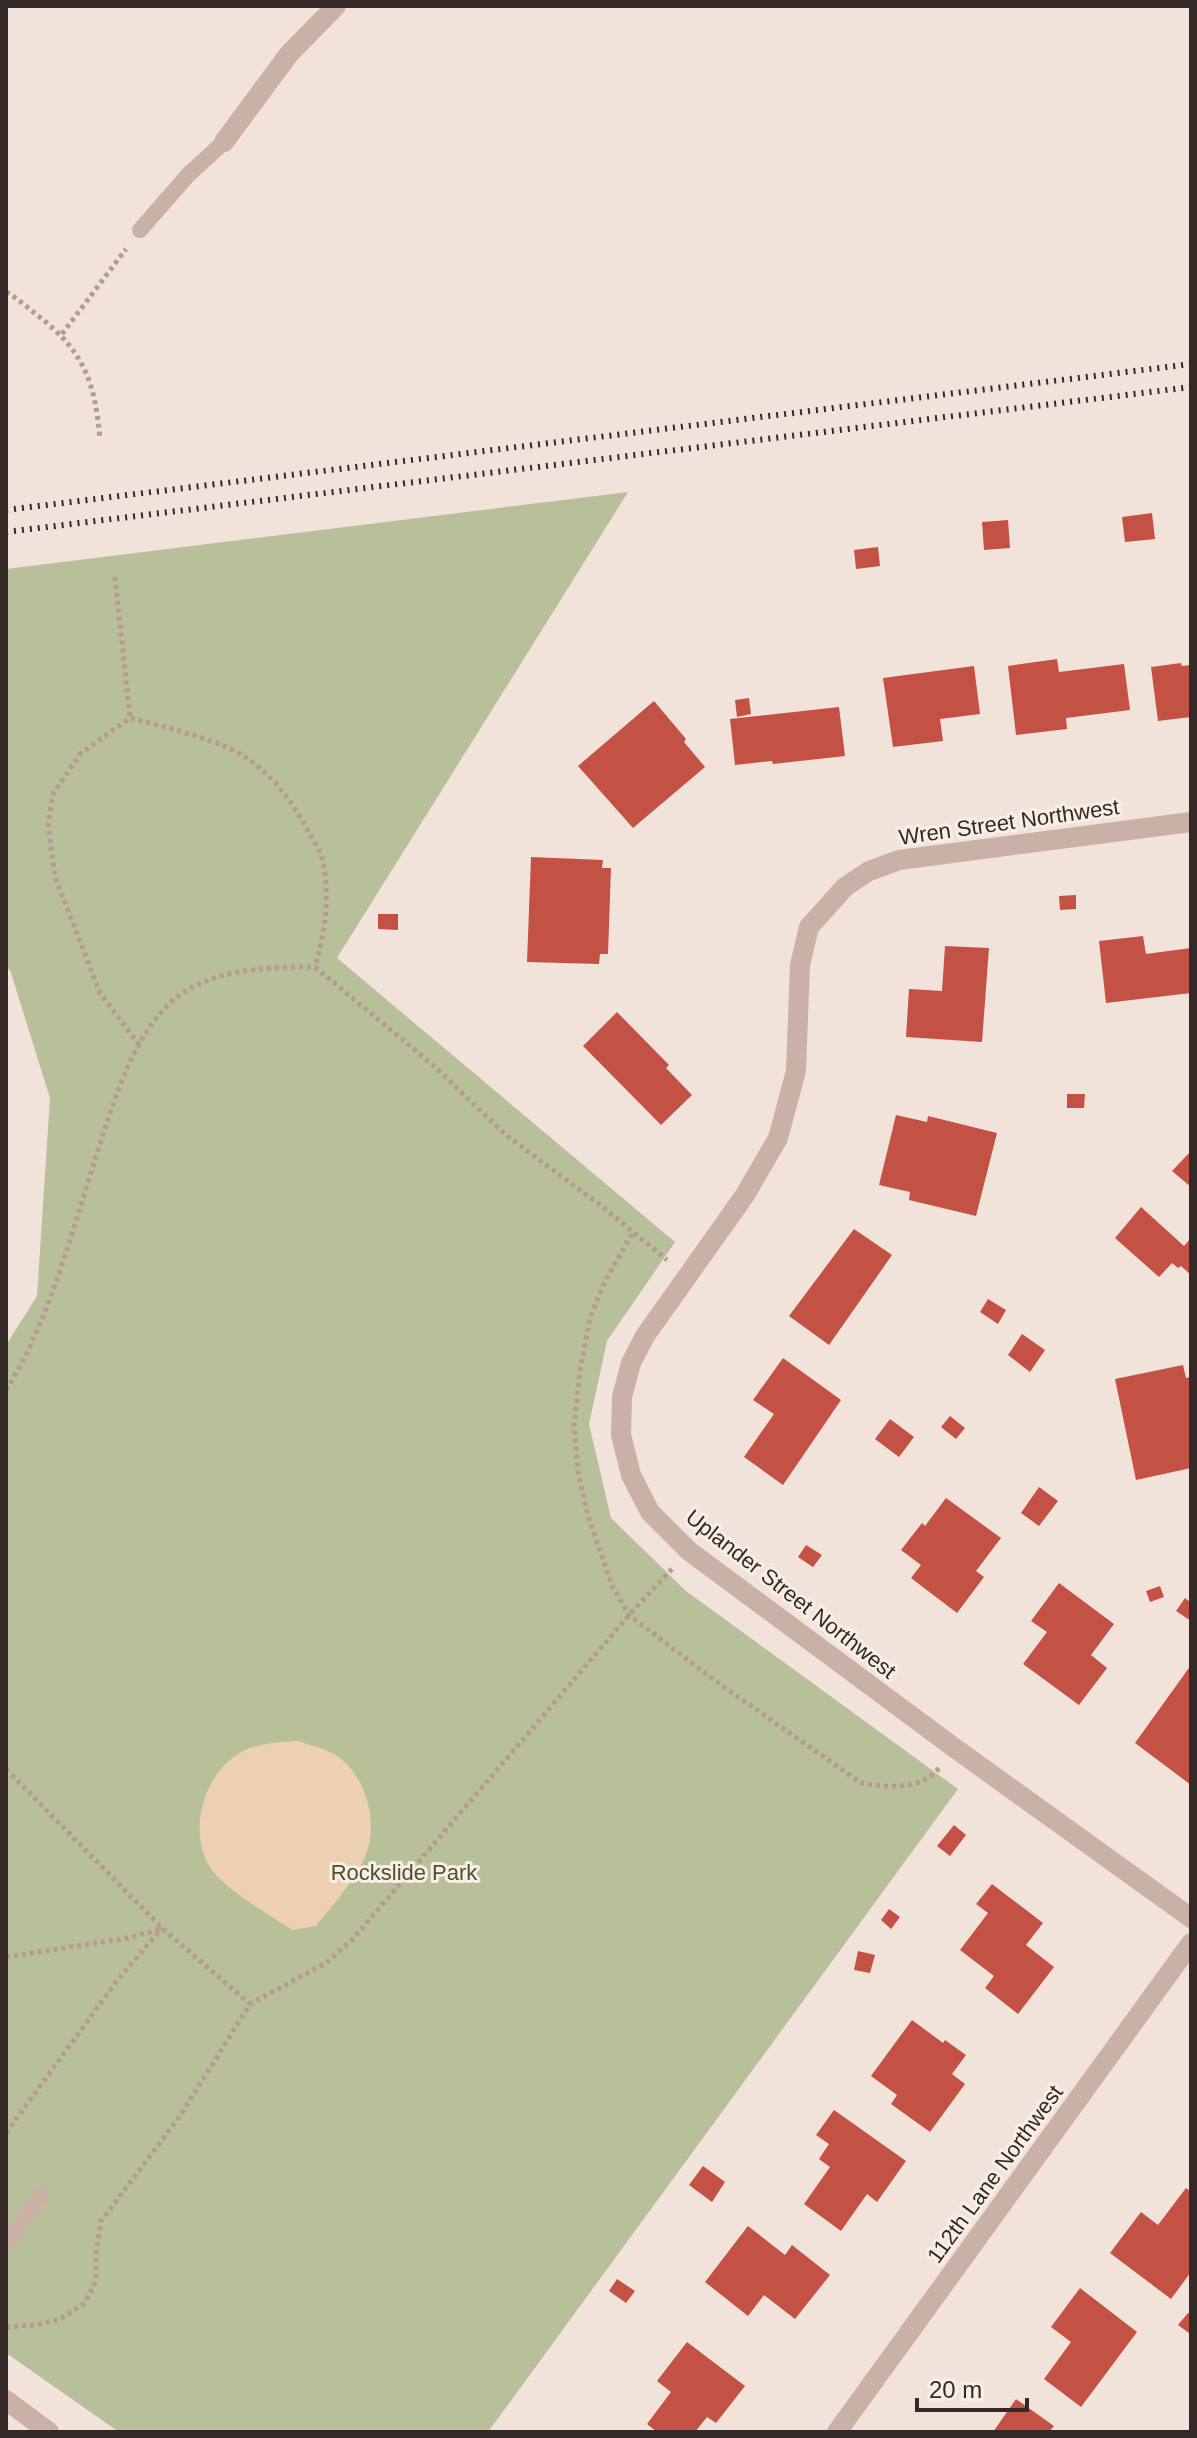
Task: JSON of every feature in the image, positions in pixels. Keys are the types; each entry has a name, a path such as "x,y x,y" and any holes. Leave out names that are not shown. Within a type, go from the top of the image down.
{"street":[{"path":"224,142 289,54 336,6"},
{"name":"Wren Street Northwest","path":"809,927 845,887 869,871 899,860 1191,822"},
{"name":"Uplander Street Northwest","path":"809,927 800,965 796,1071 778,1138 745,1195 645,1336 631,1363 622,1397 621,1435 631,1475 650,1512 689,1551 1191,1918"},
{"name":"112th Lane Northwest","path":"837,2432 1191,1943"},
{"path":"6,2400 49,2432"}],"lane":[{"path":"140,230 188,175 224,142"},
{"path":"6,2244 42,2194"}],"path":[{"path":"62,334 140,230"},
{"path":"6,292 62,334 88,375 97,407 100,439"},
{"path":"115,577 130,718"},
{"path":"130,718 226,747 265,770 297,809 321,856 327,898 323,936 315,967"},
{"path":"130,718 80,754 53,794 48,824 55,877 100,993 139,1045"},
{"path":"6,1390 41,1322 117,1093 139,1045 167,1005 195,987 232,973 260,967 315,967 433,1065 506,1135 688,1276"},
{"path":"6,2327 60,2319 84,2304 96,2281 101,2221 180,2116 250,2004 326,1963 352,1940 629,1615 689,1551"},
{"path":"629,1615 729,1691 861,1783 883,1787 916,1784 933,1775 956,1749"},
{"path":"6,1769 162,1928 250,2004"},
{"path":"6,1957 128,1938 162,1928"},
{"path":"6,2133 116,1982 162,1928"}],"green space":[{"name":"Rockslide Park","path":"628,492 337,958 675,1242 607,1341 589,1424 611,1518 686,1591 958,1789 488,2432 119,2432 6,2353 6,1345 37,1296 50,1098 10,970 6,967 6,569"}],"sand":[{"path":"298,1741 334,1754 355,1774 367,1801 371,1831 369,1846 354,1877 316,1926 292,1930 242,1897 216,1875 206,1860 200,1825 208,1790 229,1761 256,1746"}],"building":[{"path":"1152,513 1155,539 1125,542 1122,517"},
{"path":"1008,520 1010,548 984,550 982,522"},
{"path":"878,547 880,566 856,569 854,550"},
{"path":"1057,659 1059,672 1124,664 1130,710 1066,718 1067,729 1016,735 1008,666"},
{"path":"1181,663 1182,666 1191,665 1191,717 1158,721 1151,667"},
{"path":"974,666 980,714 940,719 943,741 893,747 883,678"},
{"path":"749,698 751,714 737,717 735,700"},
{"path":"654,701 705,767 633,828 578,766"},
{"path":"839,707 845,756 735,765 730,719"},
{"path":"531,857 603,860 602,868 611,868 608,954 600,954 599,964 527,962"},
{"path":"1076,895 1076,909 1060,910 1059,896"},
{"path":"378,914 398,914 398,930 378,929"},
{"path":"1143,936 1146,954 1191,948 1191,993 1106,1003 1099,941"},
{"path":"945,946 989,948 982,1042 906,1037 909,989 942,991"},
{"path":"617,1012 669,1065 666,1068 692,1095 661,1125 583,1046"},
{"path":"1067,1094 1085,1094 1084,1108 1067,1108"},
{"path":"896,1115 927,1122 928,1116 997,1133 976,1216 909,1200 910,1192 879,1185"},
{"path":"1191,1151 1191,1187 1172,1171"},
{"path":"1141,1207 1184,1246 1191,1238 1191,1275 1172,1263 1159,1277 1115,1238"},
{"path":"854,1229 892,1255 829,1345 789,1316"},
{"path":"988,1299 1006,1310 998,1324 980,1312"},
{"path":"1022,1334 1045,1350 1030,1372 1008,1355"},
{"path":"783,1358 841,1400 783,1485 744,1457 774,1414 753,1400"},
{"path":"1183,1365 1186,1378 1191,1377 1191,1468 1136,1480 1115,1379"},
{"path":"950,1416 965,1428 956,1439 941,1427"},
{"path":"890,1419 914,1437 899,1457 875,1439"},
{"path":"1039,1487 1058,1501 1039,1526 1021,1513"},
{"path":"946,1498 1001,1538 976,1571 984,1577 957,1613 911,1578 921,1565 901,1550 922,1523 925,1526"},
{"path":"806,1545 822,1555 813,1567 798,1557"},
{"path":"1059,1583 1114,1624 1091,1655 1107,1668 1079,1705 1023,1664 1047,1632 1031,1621"},
{"path":"1160,1586 1164,1597 1150,1602 1146,1591"},
{"path":"1185,1598 1191,1603 1191,1621 1176,1611"},
{"path":"1191,1665 1191,1785 1135,1743"},
{"path":"954,1825 966,1835 950,1856 937,1846"},
{"path":"992,1884 1043,1923 1026,1945 1054,1967 1018,2014 985,1988 994,1976 960,1950 988,1913 976,1904"},
{"path":"889,1909 900,1917 891,1929 881,1920"},
{"path":"858,1951 875,1955 870,1973 854,1970"},
{"path":"912,2020 943,2043 945,2040 966,2055 952,2074 965,2084 930,2132 891,2104 897,2095 871,2076"},
{"path":"834,2110 906,2161 877,2202 867,2194 841,2231 804,2204 830,2167 819,2159 829,2144 816,2135"},
{"path":"703,2166 725,2182 712,2202 689,2185"},
{"path":"1186,2188 1191,2192 1191,2272 1171,2299 1110,2253 1141,2212 1158,2225"},
{"path":"748,2226 785,2255 792,2245 830,2275 795,2319 764,2295 748,2316 705,2282"},
{"path":"617,2279 635,2291 626,2303 609,2291"},
{"path":"1080,2288 1137,2332 1081,2407 1044,2379 1071,2342 1051,2327"},
{"path":"1188,2313 1191,2315 1189,2333 1178,2325"},
{"path":"687,2342 745,2386 716,2423 707,2417 695,2432 657,2432 647,2424 671,2392 657,2381"},
{"path":"1016,2399 1054,2426 1049,2432 993,2432"}],"railway":[{"path":"6,510 1191,364"},
{"path":"6,532 1191,387"}]}
